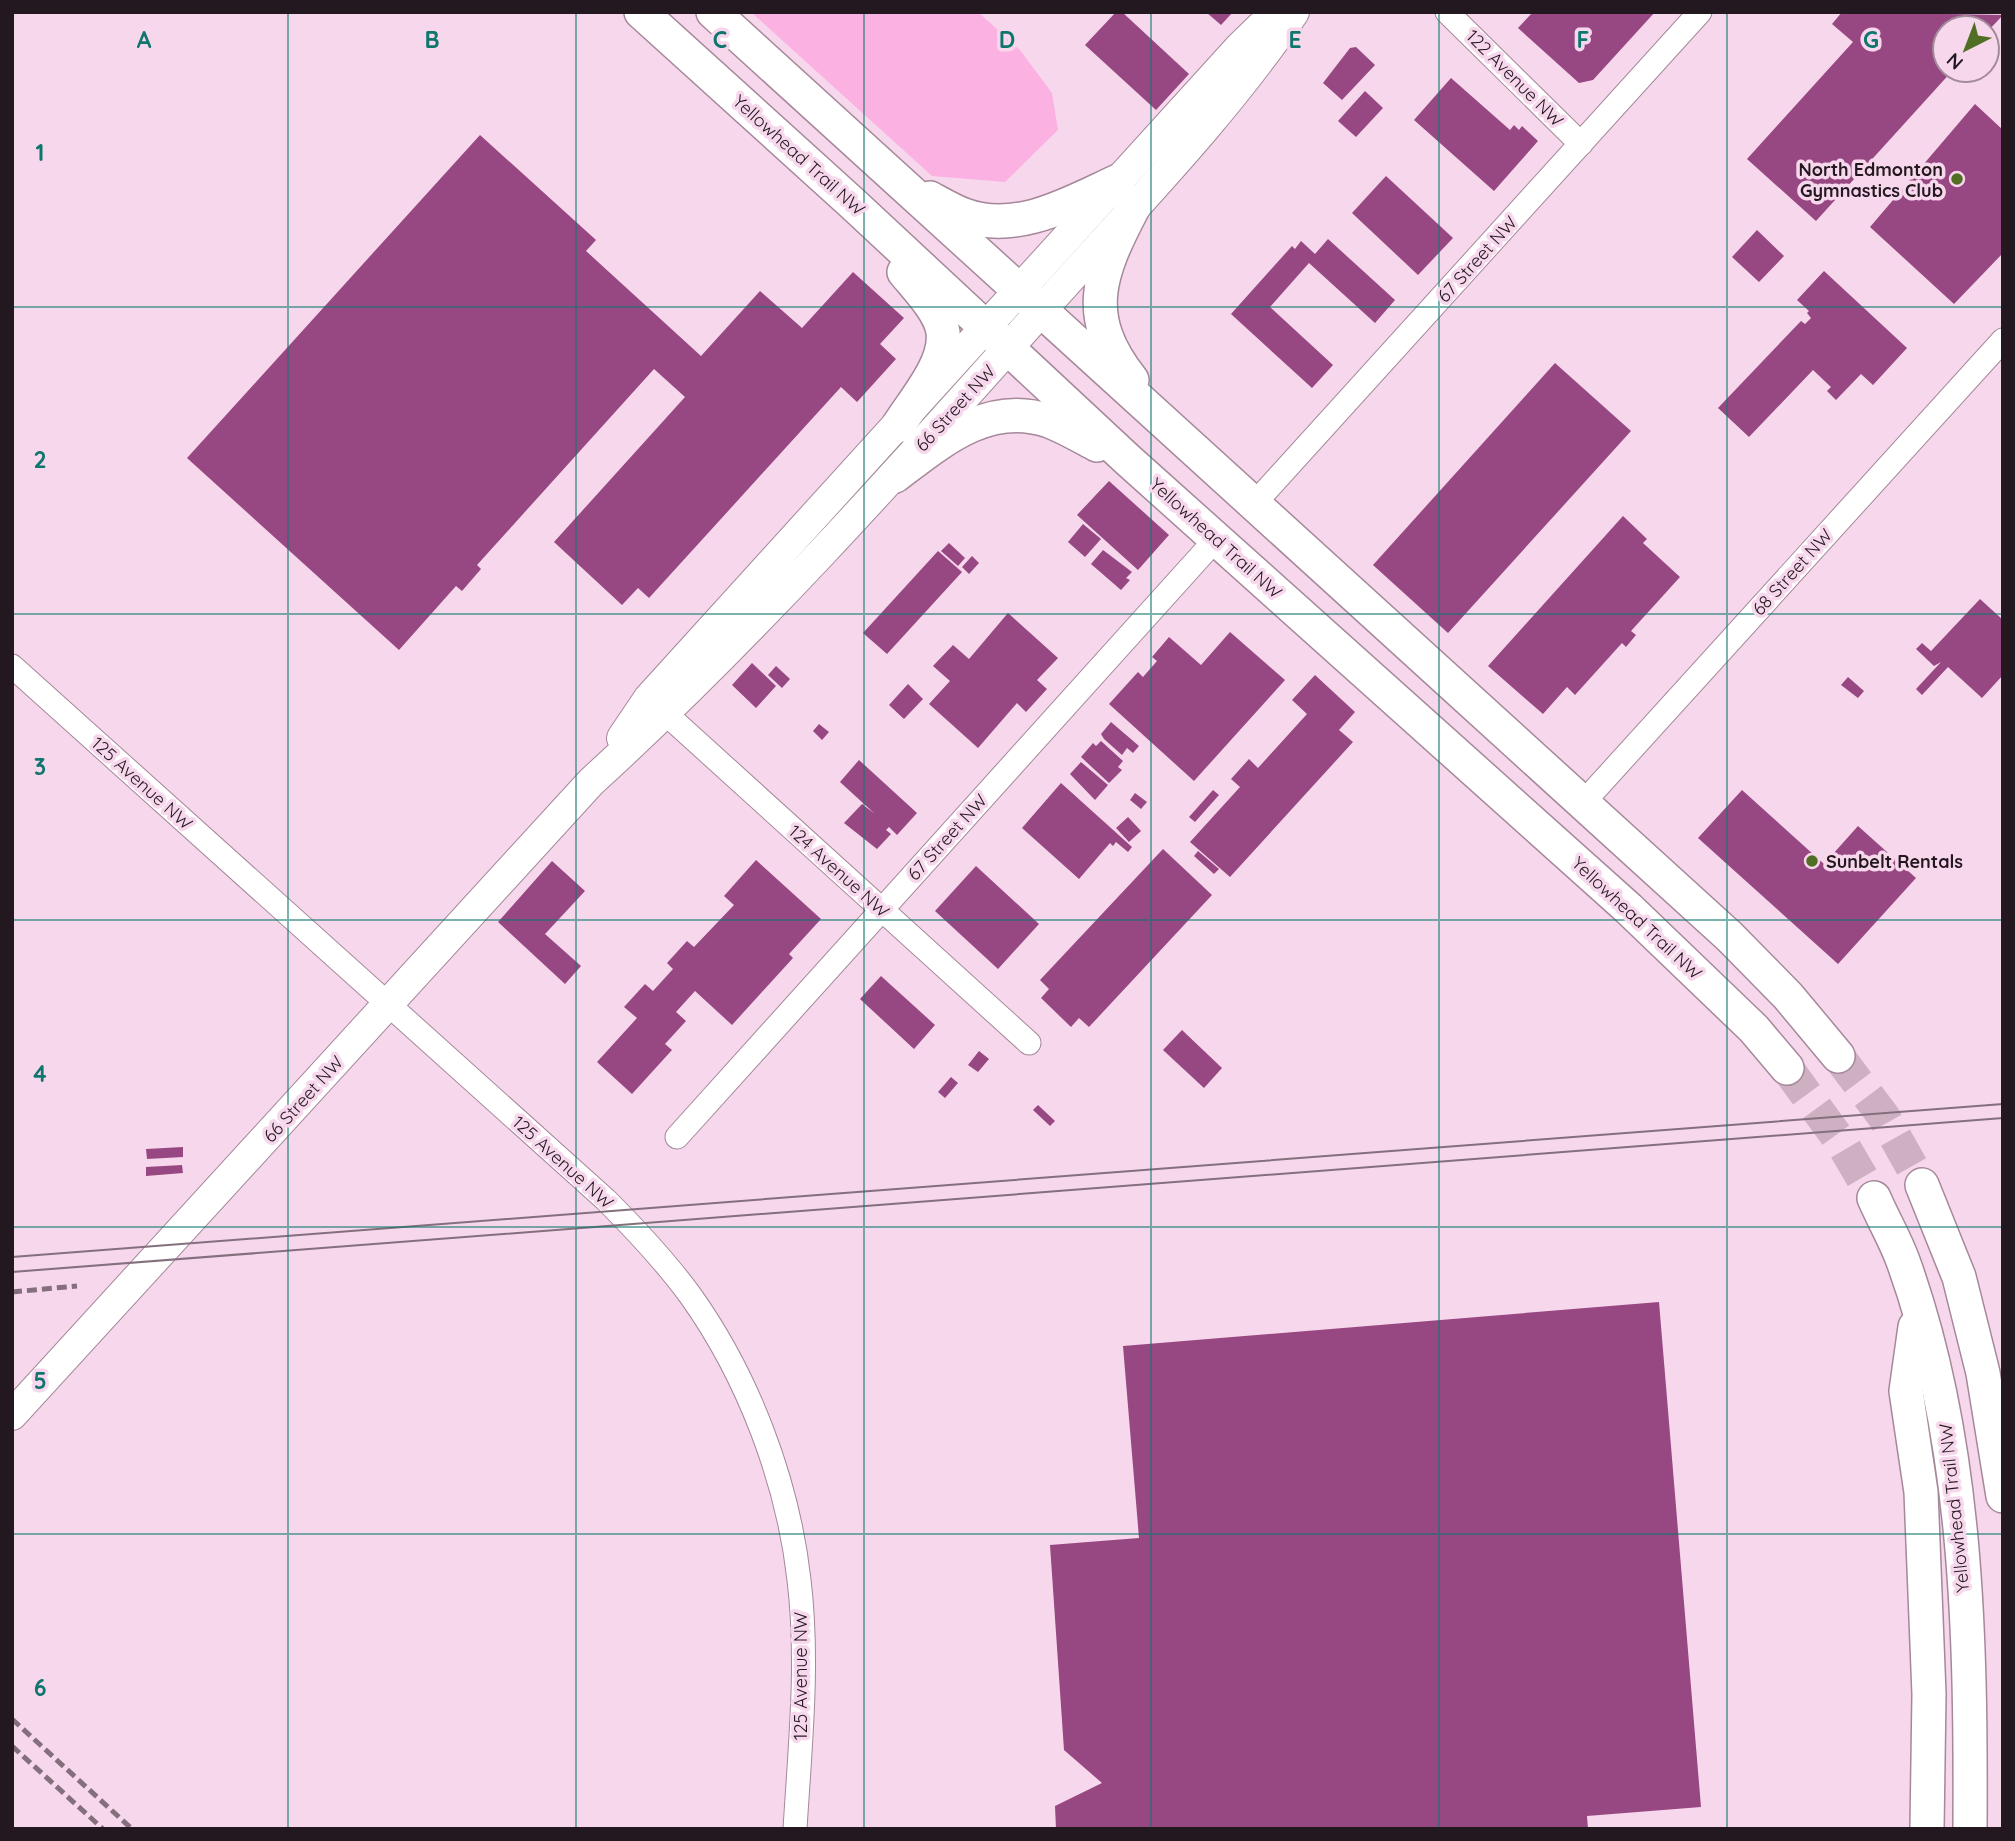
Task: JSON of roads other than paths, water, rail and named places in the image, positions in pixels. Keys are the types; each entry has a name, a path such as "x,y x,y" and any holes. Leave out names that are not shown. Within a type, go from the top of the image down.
{"highway":[{"name":"Yellowhead Trail NW","path":"641,12 998,337 1128,460 1551,839 1754,1029 1787,1068"},
{"path":"713,12 1729,936 1788,996 1838,1056"},
{"path":"901,183 965,216 1006,221 1126,194"},
{"path":"1126,194 1099,295 1102,313 1114,355 1166,424"},
{"path":"852,203 927,301 943,331 941,356 898,426"},
{"path":"895,476 953,431 986,419 1017,414 1048,421 1128,460"},
{"path":"1922,1185 2003,1391"},
{"name":"Yellowhead Trail NW","path":"1874,1198 1902,1259 1918,1308 1944,1419 1956,1502 1966,1627 1970,1829"},
{"path":"1959,1277 1983,1373 2003,1496"},
{"path":"1918,1308 1906,1391 1921,1492 1928,1694 1927,1829"}],"main road":[{"name":"66 Street NW","path":"12,1415 592,782 898,426 998,337 1030,302 1126,194 1239,48 1276,12"},
{"name":"66 Street NW","path":"1126,194 1215,114 1294,12"},
{"name":"66 Street NW","path":"658,706 895,476 998,337"}],"street":[{"name":"122 Avenue NW","path":"1447,12 1581,144"},
{"name":"67 Street NW","path":"1254,504 1700,12"},
{"name":"68 Street NW","path":"1582,804 2003,340"},
{"name":"67 Street NW","path":"677,1137 1217,538"},
{"name":"125 Avenue NW","path":"12,666 632,1225 690,1295 734,1370 775,1472 799,1580 803,1684 795,1829"},
{"name":"124 Avenue NW","path":"658,706 1029,1043"}],"tunnel":[{"path":"1838,1056 1884,1117 1922,1185"},
{"path":"1787,1068 1843,1145 1874,1198"}],"tram line":[{"path":"12,1257 2003,1104"},
{"path":"12,1272 2003,1118"}],"railway":[{"path":"12,1292 77,1286"},
{"path":"12,1719 132,1829"},
{"path":"12,1746 103,1829"}],"place":[{"name":"North Edmonton Gymnastics Club","path":"1957,179"},
{"name":"Sunbelt Rentals","path":"1812,861"}]}
